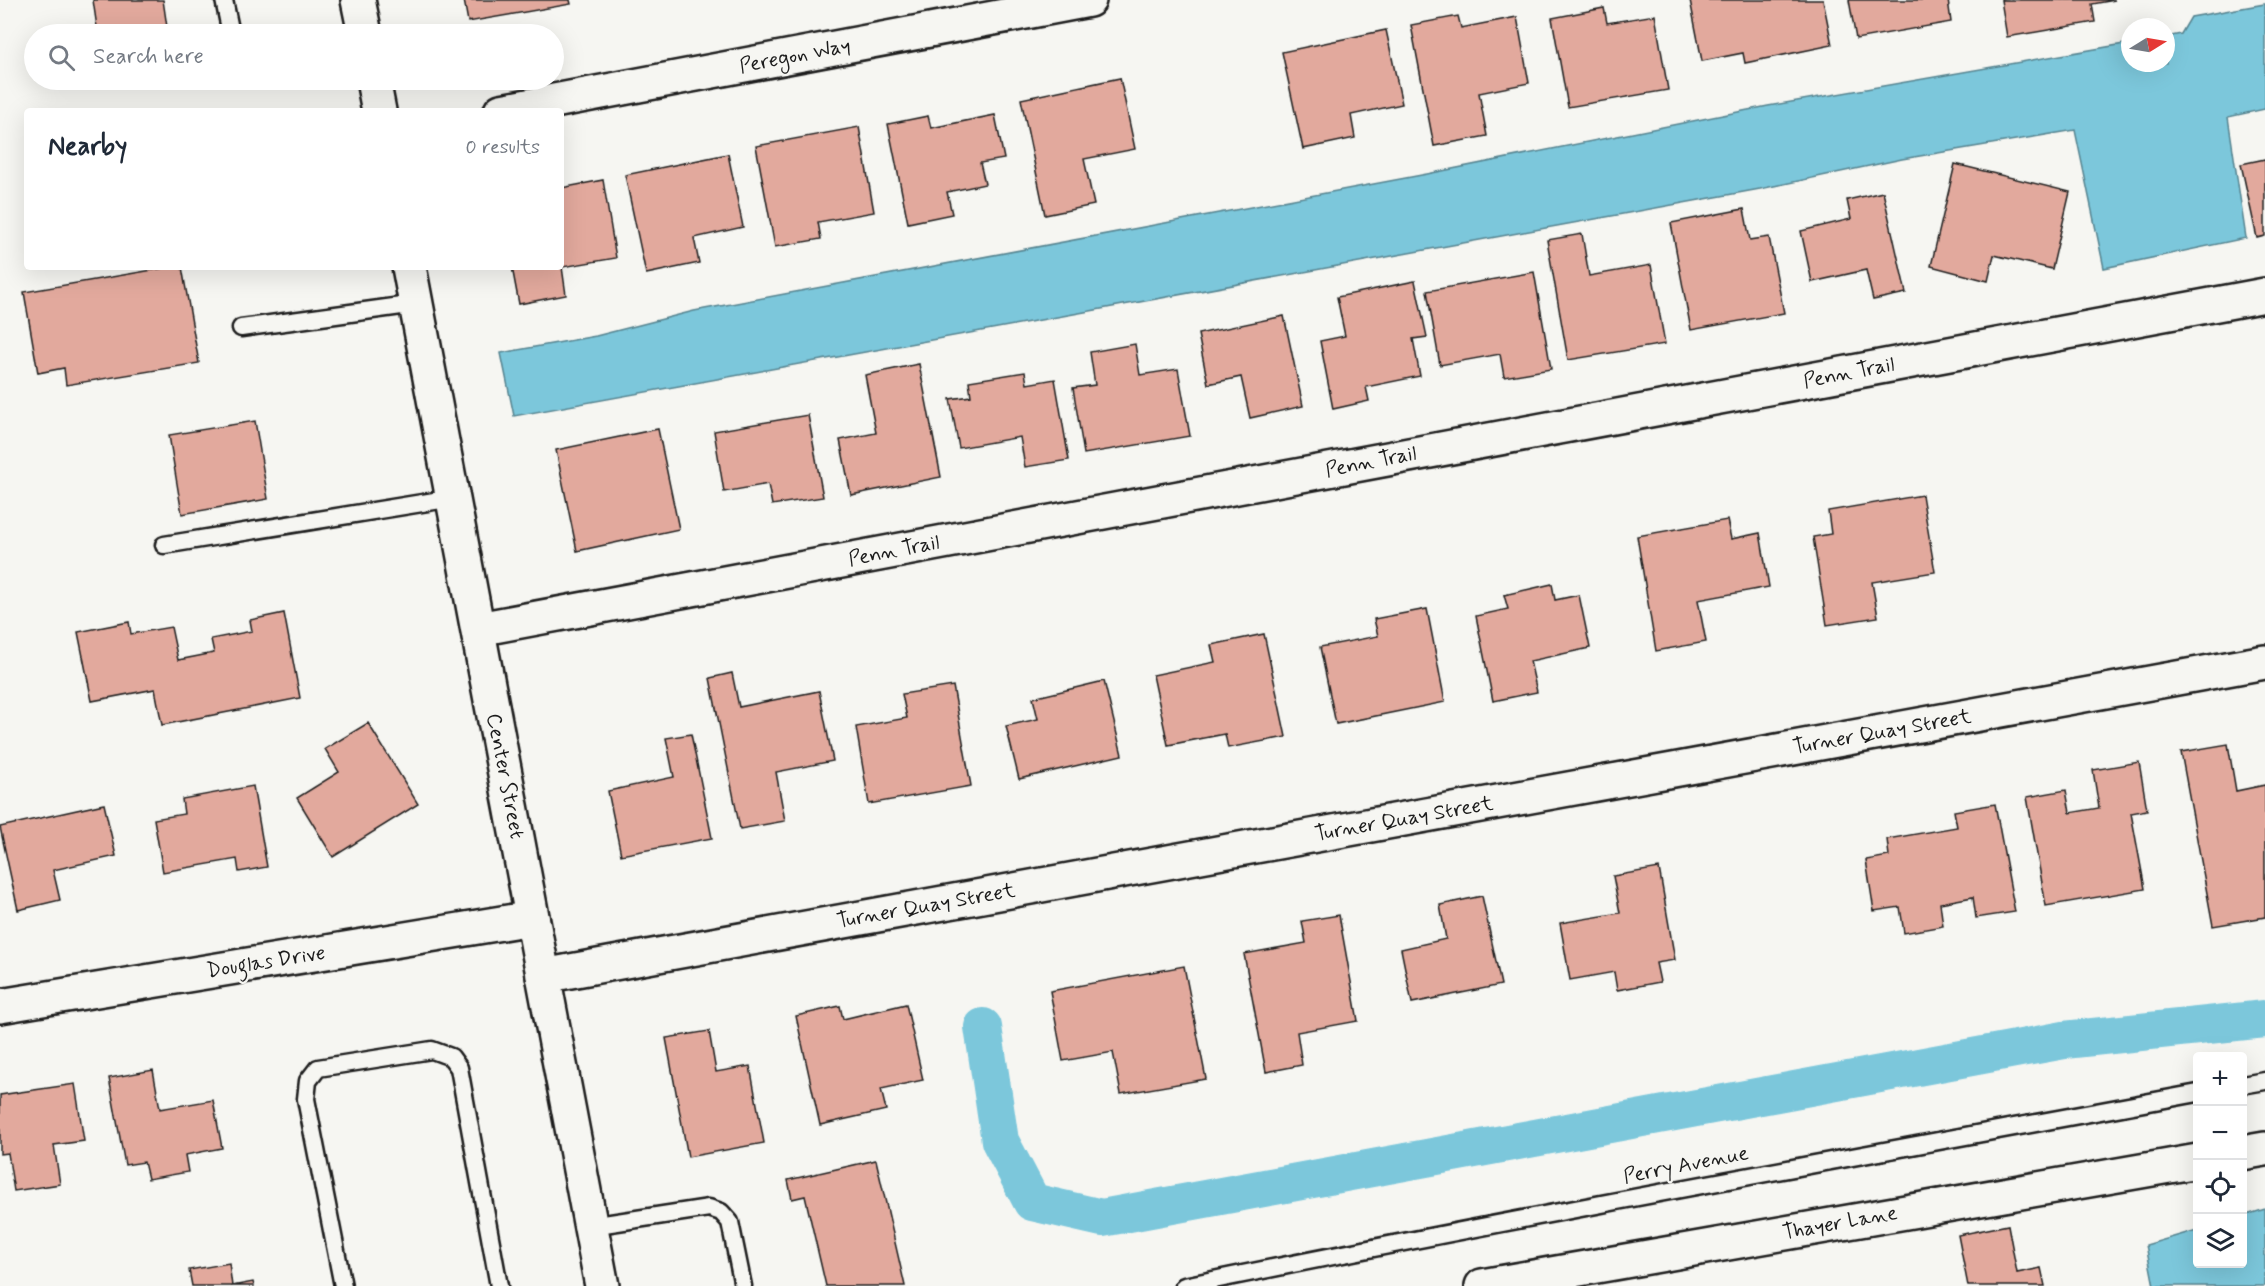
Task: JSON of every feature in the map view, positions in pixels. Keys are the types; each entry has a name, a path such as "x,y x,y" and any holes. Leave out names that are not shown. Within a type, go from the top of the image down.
{"street":[{"path":"358,0 359,24"},
{"name":"Peregon Way","path":"517,108 1089,0"},
{"path":"375,90 378,108"},
{"name":"Center Street","path":"410,270 602,1286"},
{"name":"Penn Trail","path":"478,629 2265,295"},
{"name":"Turner Quay Street","path":"543,976 2265,662"},
{"name":"Douglas Drive","path":"0,1006 532,918"},
{"path":"2247,1152 2265,1149"},
{"name":"Thayer Lane","path":"1482,1286 2193,1162"}],"lane":[{"path":"224,0 229,24"},
{"path":"241,328 416,304"},
{"path":"164,545 453,498"},
{"path":"343,1286 306,1098 308,1081 318,1068 432,1050 451,1057 459,1068 499,1286"},
{"path":"2247,1084 2265,1081"},
{"name":"Perry Avenue","path":"1184,1286 1418,1238 1570,1211 1767,1171 2193,1095"},
{"path":"591,1226 709,1208 721,1212 730,1222 743,1286"}],"water":[{"path":"2265,4 2265,109 2228,117 2246,238 2104,268 2075,130 1902,159 1760,189 514,416 501,353 596,336 694,311 1427,174 1768,106 2121,45 2121,72 2175,72 2175,35 2181,34 2191,17"},
{"path":"2265,1209 2265,1286 2154,1286 2146,1245 2193,1231 2193,1268 2247,1268 2247,1215"}],"building":[{"path":"93,0 163,0 167,24 97,24"},
{"path":"464,0 570,0 571,4 468,22"},
{"path":"1690,0 1823,0 1832,45 1745,63 1743,53 1702,61"},
{"path":"1849,0 1948,0 1951,22 1856,39"},
{"path":"2001,0 2115,0 2092,4 2095,22 2007,37"},
{"path":"1604,8 1607,23 1655,15 1668,90 1568,107 1552,18"},
{"path":"1458,16 1461,28 1517,17 1529,83 1479,93 1487,136 1434,146 1411,25"},
{"path":"1386,30 1402,104 1351,115 1355,138 1303,149 1282,52"},
{"path":"1120,78 1135,149 1084,159 1094,205 1045,215 1021,99"},
{"path":"995,115 1004,159 980,163 985,184 947,192 952,214 908,223 888,124 928,116 931,128"},
{"path":"859,127 874,212 818,222 821,239 775,247 756,146"},
{"path":"728,154 743,227 694,238 699,263 646,274 625,175"},
{"path":"2265,159 2265,236 2257,238 2241,164"},
{"path":"1955,164 2070,192 2052,269 1994,255 1988,281 1931,266"},
{"path":"603,180 616,258 564,267 564,187"},
{"path":"1883,192 1906,293 1873,300 1866,270 1812,282 1801,231 1851,219 1847,200"},
{"path":"1744,209 1750,240 1769,237 1784,313 1691,330 1671,223"},
{"path":"1582,234 1589,276 1651,265 1665,344 1568,360 1547,240"},
{"path":"152,270 183,270 199,363 66,385 64,368 38,373 24,292"},
{"path":"513,270 562,270 566,295 519,304"},
{"path":"1534,272 1551,369 1504,377 1500,354 1440,365 1427,291"},
{"path":"1415,281 1427,337 1413,339 1420,376 1366,387 1369,401 1333,409 1320,341 1345,336 1337,297"},
{"path":"1284,316 1303,406 1250,418 1241,377 1208,384 1198,334"},
{"path":"1135,344 1140,375 1178,369 1190,436 1084,454 1073,388 1095,385 1090,352"},
{"path":"919,364 941,477 851,495 840,440 876,433 865,375"},
{"path":"1025,372 1027,384 1055,379 1069,460 1025,467 1020,437 959,448 950,399 971,396 969,381"},
{"path":"808,415 823,497 772,505 768,484 724,492 714,431"},
{"path":"255,421 268,499 182,514 169,435"},
{"path":"658,429 679,529 577,551 556,450"},
{"path":"1922,495 1935,572 1872,582 1878,617 1827,625 1813,537 1831,534 1828,511"},
{"path":"1727,520 1731,539 1760,533 1769,587 1698,600 1706,642 1656,651 1637,536"},
{"path":"1552,584 1555,600 1579,595 1590,648 1530,661 1537,692 1493,701 1476,616 1508,609 1504,595"},
{"path":"1427,609 1445,702 1336,724 1320,647 1378,636 1374,619"},
{"path":"284,613 300,698 162,725 155,689 92,701 78,632 129,622 131,634 171,627 178,660 214,653 211,639 252,631 250,620"},
{"path":"1264,634 1286,737 1228,748 1225,734 1168,745 1153,675 1215,662 1211,645"},
{"path":"732,673 739,707 819,691 833,761 776,772 785,821 740,829 710,678"},
{"path":"1104,681 1122,755 1019,779 1006,726 1038,719 1033,698"},
{"path":"953,686 971,786 869,804 856,727 907,718 902,694"},
{"path":"368,723 418,804 333,857 297,798 339,772 325,749"},
{"path":"691,734 712,838 621,855 608,791 674,777 666,738"},
{"path":"2228,744 2236,791 2265,785 2265,917 2213,926 2181,752"},
{"path":"2139,762 2147,810 2131,813 2145,889 2046,906 2027,797 2066,790 2070,813 2099,808 2093,770"},
{"path":"253,786 267,867 239,872 237,859 163,872 154,819 184,814 182,799"},
{"path":"104,804 116,856 53,870 60,900 18,910 0,827"},
{"path":"1995,804 2015,912 1976,918 1973,897 1940,903 1943,926 1904,933 1900,907 1874,911 1866,860 1889,856 1887,839 1957,827 1954,811"},
{"path":"1659,868 1675,960 1656,963 1660,982 1617,990 1614,972 1570,980 1560,923 1620,913 1613,876"},
{"path":"1482,896 1501,985 1412,1003 1401,949 1446,939 1440,905"},
{"path":"1339,915 1358,1021 1297,1032 1302,1065 1266,1072 1244,954 1306,943 1302,921"},
{"path":"1184,966 1206,1079 1121,1094 1113,1052 1063,1061 1050,991"},
{"path":"906,1004 923,1080 881,1089 886,1110 820,1125 796,1016 840,1006 843,1019"},
{"path":"709,1031 716,1072 750,1066 764,1143 688,1157 666,1038"},
{"path":"153,1070 160,1109 213,1100 222,1148 185,1155 188,1172 148,1179 144,1162 125,1165 109,1078"},
{"path":"75,1084 84,1141 54,1145 60,1184 14,1191 8,1153 0,1154 0,1095"},
{"path":"876,1160 905,1286 826,1286 805,1196 792,1199 788,1180"},
{"path":"2008,1225 2017,1273 2041,1268 2045,1286 1968,1286 1958,1235"},
{"path":"229,1263 232,1286 192,1286 189,1270"},
{"path":"253,1282 254,1286 232,1286"}],"waterway":[{"path":"983,1027 1000,1141 1032,1202 1102,1218 2064,1040 2265,1019"}]}
